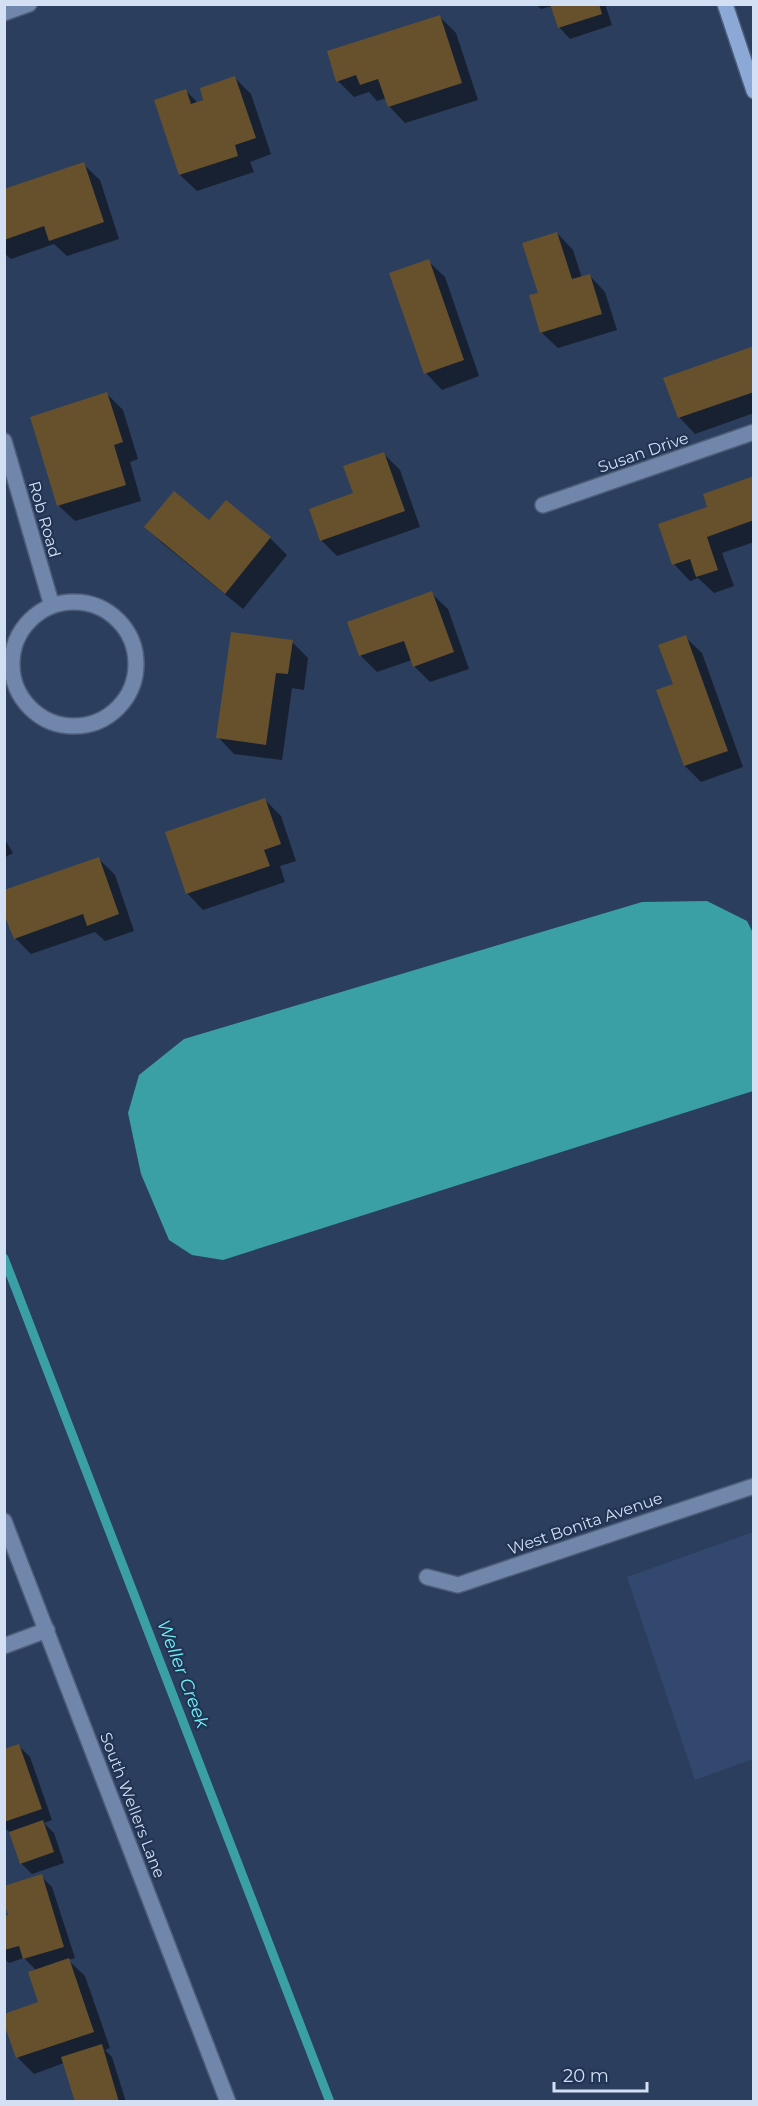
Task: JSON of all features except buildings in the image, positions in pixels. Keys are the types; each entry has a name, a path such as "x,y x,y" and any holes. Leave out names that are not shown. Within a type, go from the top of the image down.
{"main road":[{"path":"725,4 753,91"}],"street":[{"path":"4,13 29,4"},
{"name":"Susan Drive","path":"543,505 753,432"},
{"name":"Rob Road","path":"4,441 52,606"},
{"path":"72,603 92,605 110,613 124,628 134,646 137,666 133,685 123,703 108,717 89,725 68,726 48,721 31,709 18,693 12,673 13,652 21,633 34,617 52,606 72,603"},
{"name":"West Bonita Avenue","path":"427,1577 458,1585 753,1486"},
{"name":"South Wellers Lane","path":"4,1521 228,2102"},
{"path":"4,1646 47,1630"}],"shaded area":[{"path":"707,901 747,921 753,933 753,1091 223,1260 192,1255 169,1240 141,1174 128,1113 139,1075 184,1039 642,902"},
{"path":"753,1532 753,1759 695,1780 627,1577"}],"waterway":[{"name":"Weller Creek","path":"4,1258 330,2102"}]}
